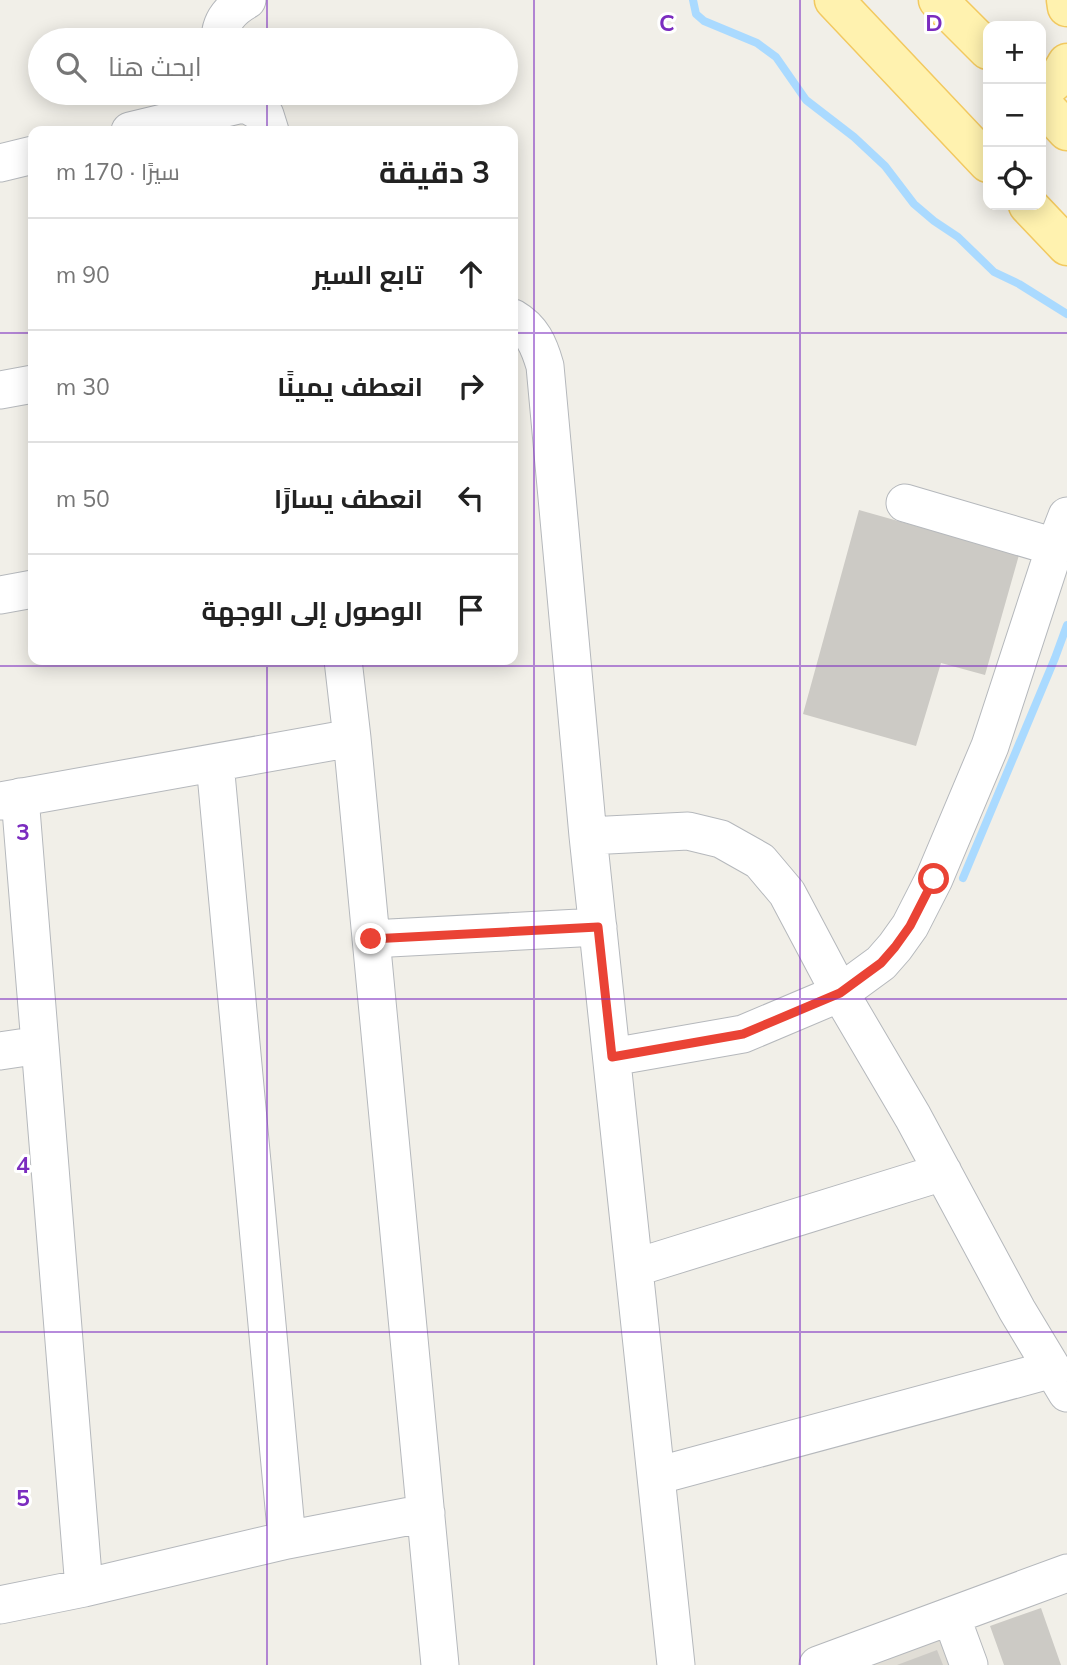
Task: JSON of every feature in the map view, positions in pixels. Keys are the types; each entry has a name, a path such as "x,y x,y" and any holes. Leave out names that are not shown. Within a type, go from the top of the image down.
{"main road":[{"path":"834,0 983,158"},
{"path":"938,0 983,45"},
{"path":"1066,0 1067,7"},
{"path":"1046,88 1061,75 1067,63"},
{"path":"1046,108 1067,131"},
{"path":"1033,210 1067,246"}],"street":[{"path":"221,28 234,7 247,0"},
{"path":"147,126 216,105"},
{"path":"248,105 265,115 268,126"},
{"path":"0,163 28,156"},
{"path":"518,321 538,343 545,366 588,836 676,1665"},
{"path":"0,390 28,385"},
{"path":"612,1057 743,1034 840,993 881,963 910,926 934,879 990,746 1061,531 905,503"},
{"path":"0,595 28,590"},
{"path":"343,665 352,738 440,1665"},
{"path":"84,1588 40,1045 10,799 352,738"},
{"path":"215,763 287,1540"},
{"path":"588,836 688,831 721,839 760,861 787,893 840,993 913,1116 1017,1311 1060,1382 656,1476"},
{"path":"371,939 598,927"},
{"path":"0,1051 40,1045"},
{"path":"634,1268 943,1172"},
{"path":"0,1605 287,1540 426,1513"},
{"path":"818,1665 1067,1573"},
{"path":"951,1616 969,1665"}],"shaded area":[{"path":"944,1638 954,1665 870,1665"}],"building":[{"path":"859,510 1019,555 985,675 941,663 916,746 803,714"},
{"path":"1041,1608 1061,1665 1004,1665 990,1626"},
{"path":"937,1650 943,1665 897,1665"}],"waterway":[{"path":"693,0 696,14 704,21 757,43 776,57 806,100 854,137 885,166 914,204 958,237 994,272 1067,314"},
{"path":"963,878 1067,625"}],"route":[{"path":"371,939 598,927 612,1057 743,1034 840,993 881,963 895,947 910,926 934,879"}]}
